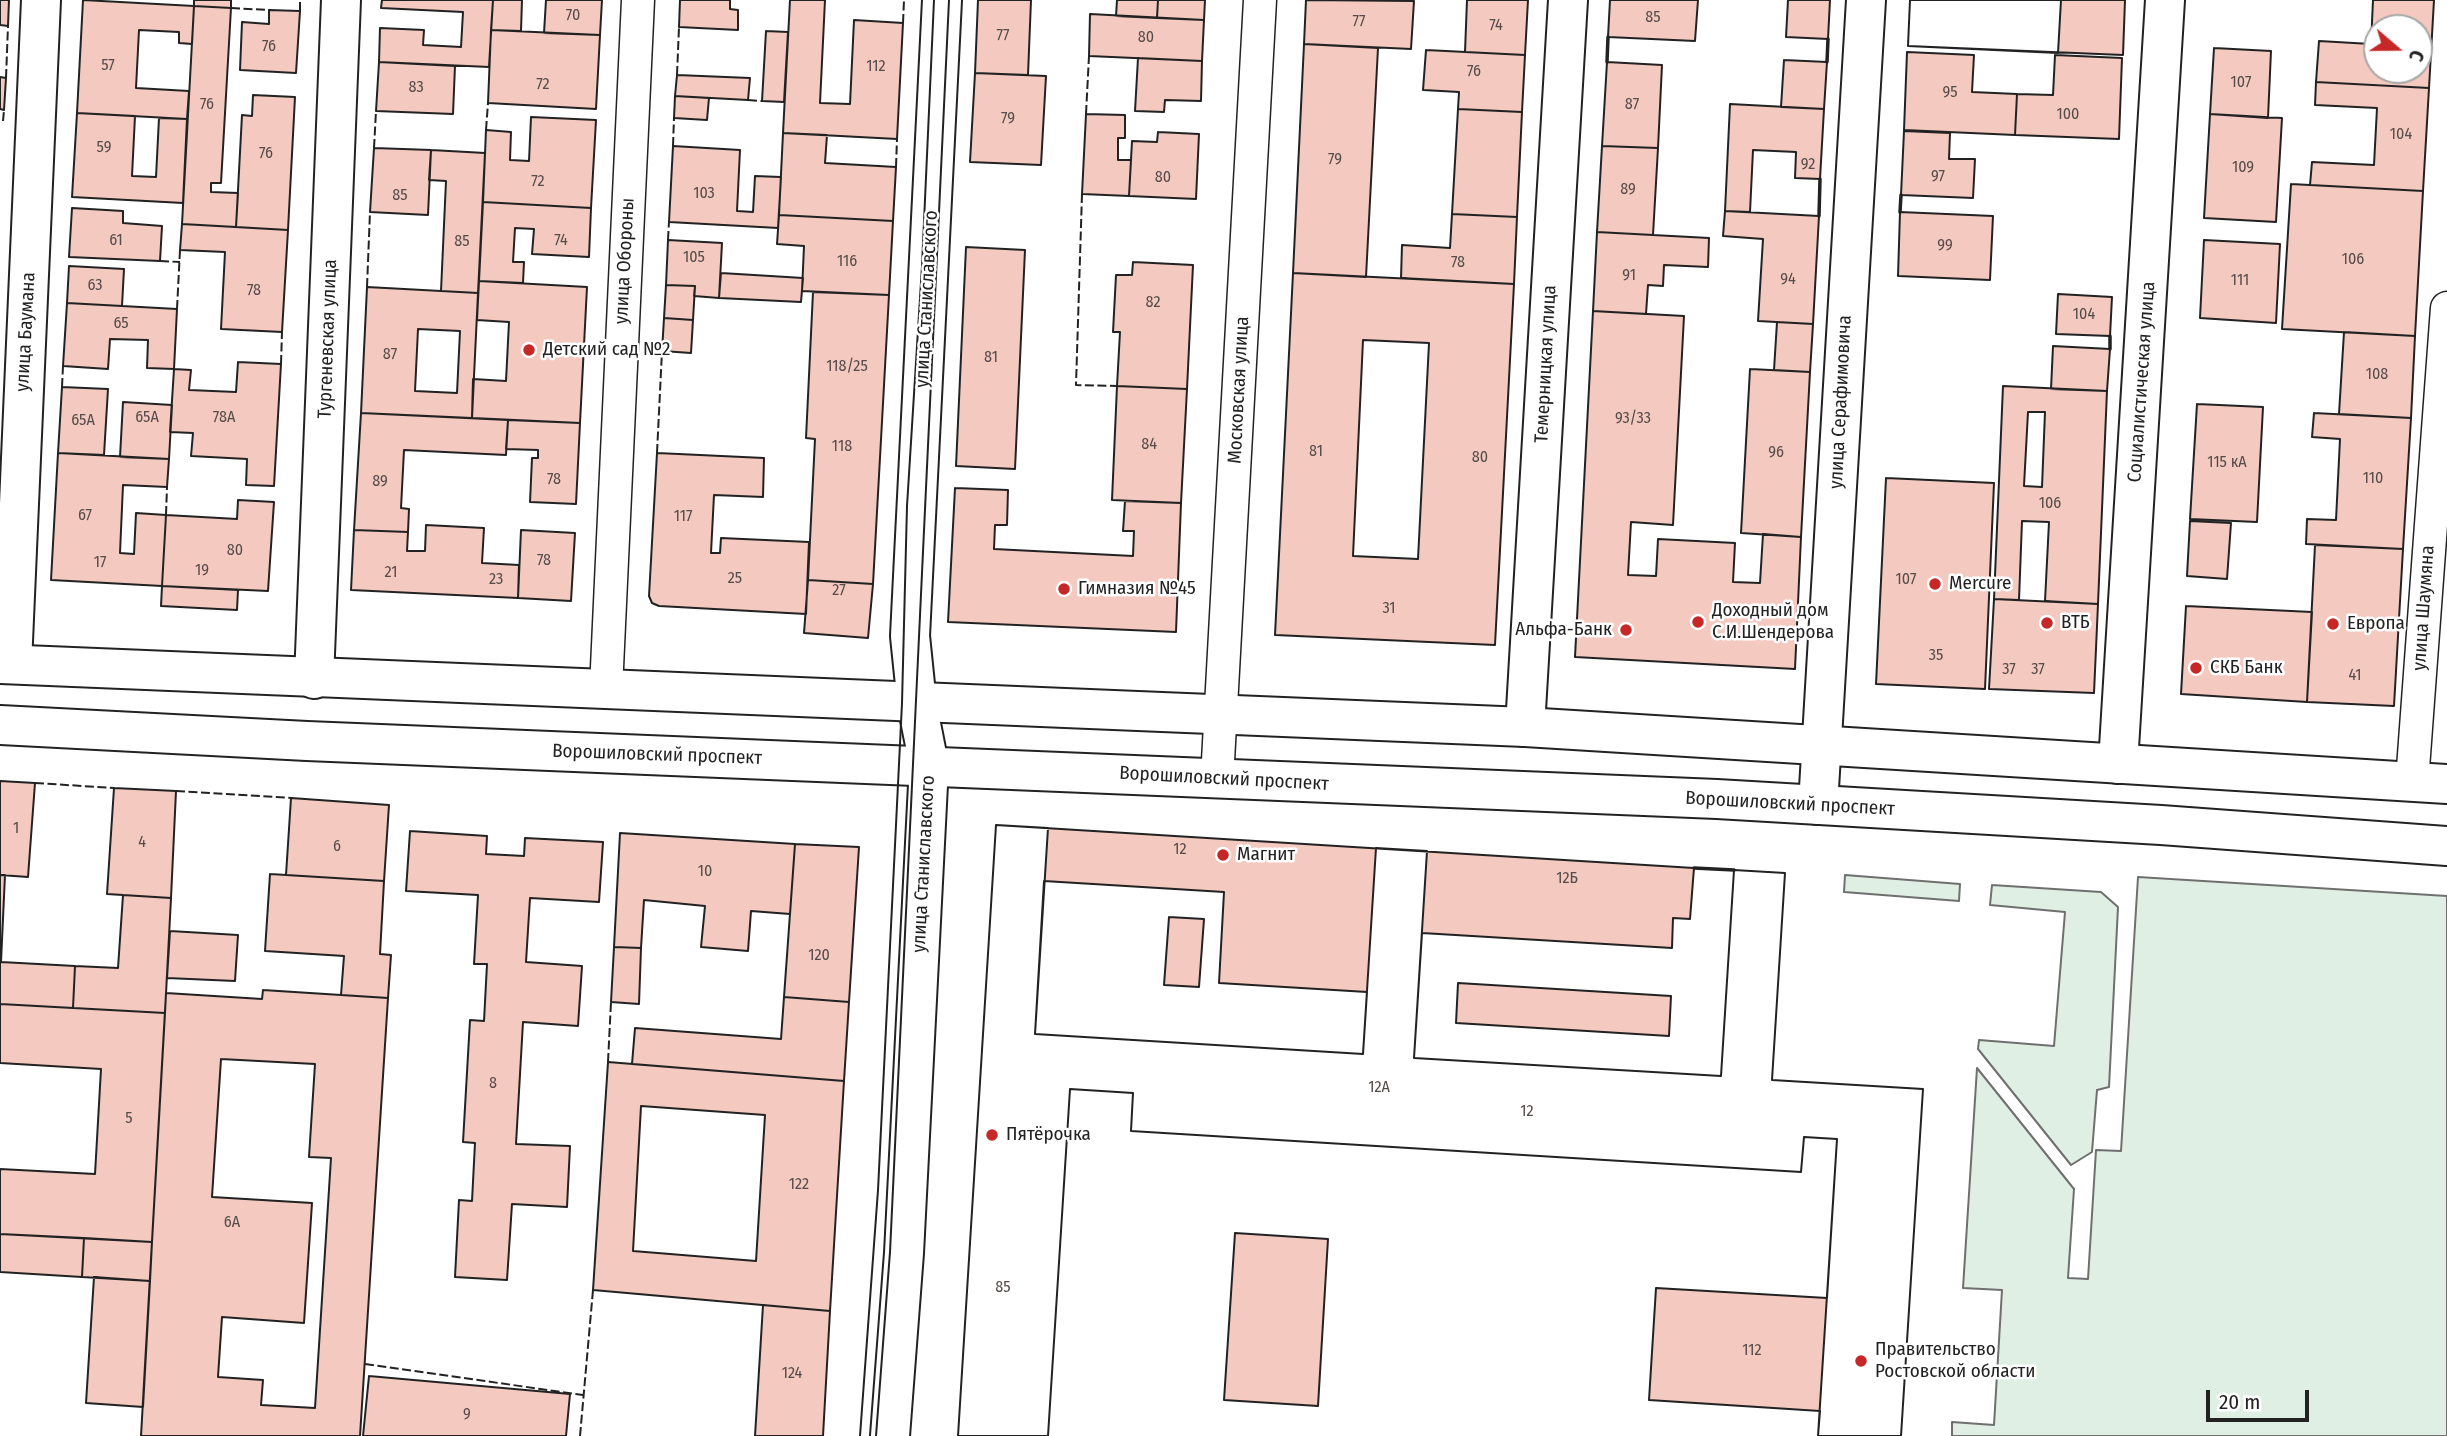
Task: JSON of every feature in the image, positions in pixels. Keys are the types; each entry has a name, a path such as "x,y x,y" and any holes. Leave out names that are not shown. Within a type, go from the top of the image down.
{"street":[{"name":"улица Баумана","path":"6,664 6,611 41,0"},
{"name":"Тургеневская улица","path":"314,678 341,0"},
{"name":"улица Обороны","path":"606,689 638,0"},
{"name":"улица Станиславского","path":"890,1436 904,1253 929,765 917,704 910,636 942,0"},
{"name":"Московская улица","path":"1217,779 1260,0"},
{"name":"Темерницкая улица","path":"1525,727 1568,0"},
{"name":"улица Серафимовича","path":"1818,805 1866,0"},
{"name":"Социалистическая улица","path":"2118,764 2165,0"},
{"name":"улица Шаумяна","path":"2429,783 2447,308"},
{"path":"6,664 917,704 1525,727 2429,783"},
{"name":"Ворошиловский проспект","path":"0,725 307,741 929,765 1818,805 2447,846"}],"green space":[{"path":"1845,875 1960,884 1959,901 1844,892"},
{"path":"2138,877 2447,896 2447,1436 1952,1436 1952,1422 1994,1425 2002,1290 1963,1288 1977,1068 2074,1189 2068,1278 2088,1279 2096,1150 2121,1151"},
{"path":"1992,885 2101,892 2118,907 2109,1087 2097,1090 2092,1152 2071,1165 1978,1049 1979,1040 2054,1046 2065,912 1990,905"}],"building":[{"path":"0,0 9,0 8,26 0,25"},
{"path":"83,0 194,6 192,44 179,43 179,32 139,30 136,88 189,91 187,119 77,113"},
{"path":"194,0 231,0 231,8 194,6"},
{"path":"382,0 493,0 489,67 379,62 380,28 424,30 423,45 461,47 463,12 381,8"},
{"path":"493,0 522,0 521,31 491,30"},
{"path":"546,0 602,0 600,35 544,33"},
{"path":"680,0 730,0 730,9 738,10 738,30 679,27"},
{"path":"790,0 825,0 820,103 850,104 854,20 903,23 897,139 783,133"},
{"path":"978,0 1031,0 1028,75 975,73"},
{"path":"1117,0 1158,0 1157,18 1116,16"},
{"path":"1158,0 1205,0 1204,20 1157,18"},
{"path":"1306,0 1414,1 1411,49 1304,44"},
{"path":"1467,0 1528,0 1525,55 1465,52"},
{"path":"1610,0 1698,0 1695,41 1608,37"},
{"path":"1788,0 1830,0 1828,39 1786,37"},
{"path":"1910,0 2125,0 2123,55 1908,46"},
{"path":"1910,0 2061,0 2058,53 1908,46"},
{"path":"2373,0 2434,0 2433,18 2433,14 2372,14"},
{"path":"194,6 231,8 221,183 211,183 211,192 238,193 236,227 182,224"},
{"path":"269,10 300,11 296,73 240,70 242,22 269,24"},
{"path":"1090,14 1204,20 1202,61 1089,56"},
{"path":"491,30 600,35 596,109 488,103"},
{"path":"766,31 788,32 784,102 762,101"},
{"path":"2319,41 2363,44 2363,84 2429,84 2429,88 2316,82"},
{"path":"1304,44 1378,48 1366,277 1293,273"},
{"path":"2214,48 2271,51 2268,118 2210,114"},
{"path":"1426,50 1525,55 1522,112 1458,109 1459,92 1423,90"},
{"path":"1907,52 1974,55 1972,92 2017,94 2015,135 1904,130"},
{"path":"2055,55 2122,58 2119,139 2015,135 2017,94 2053,95"},
{"path":"1138,58 1202,61 1201,101 1165,100 1164,112 1135,111"},
{"path":"1784,60 1827,62 1824,109 1781,107"},
{"path":"379,62 455,66 453,114 376,111"},
{"path":"1607,62 1662,65 1658,148 1602,146"},
{"path":"975,73 1046,76 1041,165 970,162"},
{"path":"677,75 750,78 748,100 675,96"},
{"path":"0,77 6,78 4,110 0,109"},
{"path":"2316,82 2429,88 2423,191 2310,185 2312,162 2374,165 2377,108 2315,105"},
{"path":"253,95 295,97 288,230 236,227 242,115 252,116"},
{"path":"675,96 709,98 707,120 674,118"},
{"path":"1730,104 1824,109 1820,179 1795,178 1796,152 1753,150 1750,212 1725,211"},
{"path":"1458,109 1522,112 1517,217 1452,214"},
{"path":"77,113 135,116 132,176 156,177 159,118 187,119 183,203 72,197"},
{"path":"1086,114 1125,115 1125,138 1118,138 1118,160 1131,160 1129,196 1082,194"},
{"path":"2210,114 2282,118 2276,222 2204,218"},
{"path":"531,117 596,120 591,208 483,202 486,130 511,132 510,160 529,161"},
{"path":"1904,131 1950,133 1949,159 1975,159 1973,198 1901,195"},
{"path":"1158,132 1199,134 1196,199 1129,196 1132,141 1157,142"},
{"path":"783,133 827,135 825,163 896,167 893,221 779,215"},
{"path":"673,146 740,150 737,211 753,212 755,176 781,177 778,228 669,222"},
{"path":"1602,146 1658,148 1653,235 1597,232"},
{"path":"374,148 431,150 428,215 370,212"},
{"path":"431,150 485,153 478,293 441,291 446,181 429,180"},
{"path":"2291,184 2423,191 2415,336 2282,329"},
{"path":"483,202 591,208 589,257 532,254 534,229 515,228 513,262 524,262 523,283 479,281"},
{"path":"72,208 123,211 123,223 162,226 160,261 69,257"},
{"path":"1725,211 1819,216 1813,324 1758,321 1763,239 1723,236"},
{"path":"1900,212 1993,216 1990,280 1898,276"},
{"path":"1452,214 1517,217 1514,284 1401,278 1402,245 1450,248"},
{"path":"779,215 893,221 889,295 802,291 804,246 777,244"},
{"path":"182,224 288,230 282,332 221,329 225,252 180,250"},
{"path":"1597,232 1709,238 1708,267 1664,265 1663,286 1648,285 1646,314 1593,311"},
{"path":"668,240 722,243 719,298 694,296 695,286 666,285"},
{"path":"2204,240 2280,244 2276,323 2200,318"},
{"path":"966,247 1025,250 1015,469 956,466"},
{"path":"1133,262 1193,265 1187,389 1117,386 1120,332 1113,332 1116,275 1132,275"},
{"path":"69,266 124,269 122,306 67,303"},
{"path":"721,273 803,278 801,302 719,298"},
{"path":"1293,273 1514,284 1495,645 1275,635","holes":["1363,340 1429,343 1418,559 1353,556"]},
{"name":"Детский сад №2","path":"479,281 587,287 580,423 472,418 473,379 506,381 509,322 477,320"},
{"path":"666,285 695,286 693,320 664,318"},
{"path":"367,287 478,293 472,418 361,413","holes":["418,329 460,331 457,393 415,391"]},
{"path":"813,292 889,295 873,584 808,580 815,439 806,438"},
{"path":"2058,294 2112,297 2110,336 2056,334"},
{"path":"67,303 177,309 174,369 147,368 148,340 110,339 108,369 63,366"},
{"path":"1593,311 1684,316 1673,525 1631,522 1628,575 1656,576 1658,539 1735,543 1733,582 1760,583 1763,534 1801,537 1795,669 1575,657"},
{"path":"664,318 693,320 691,353 662,351"},
{"path":"1777,322 1813,324 1810,372 1774,370"},
{"path":"2344,332 2415,336 2411,418 2339,414"},
{"path":"2053,346 2110,349 2107,391 2051,389"},
{"path":"238,362 281,364 274,486 246,485 247,459 191,456 193,433 170,432 174,369 191,370 189,390 236,392"},
{"path":"1750,369 1810,372 1801,537 1741,533"},
{"path":"1117,386 1187,389 1181,503 1112,500"},
{"path":"2003,386 2107,391 2098,604 2045,601 2049,522 2022,521 2019,600 1994,599","holes":["2028,412 2045,412 2042,487 2024,486"]},
{"path":"62,387 108,389 104,455 58,453"},
{"path":"123,402 172,405 169,459 120,457"},
{"path":"2197,404 2263,407 2257,522 2190,519"},
{"path":"361,413 508,420 506,455 404,450 401,508 409,509 408,532 354,530"},
{"path":"2314,413 2411,418 2403,549 2306,544 2307,519 2336,520 2340,439 2312,437"},
{"path":"508,420 580,423 576,504 530,502 532,458 538,458 538,450 506,449"},
{"path":"58,453 169,459 167,487 123,485 120,553 134,554 136,513 166,515 162,586 51,580"},
{"path":"657,453 764,458 763,497 714,495 711,553 720,553 721,538 809,542 806,614 659,606 652,603 649,596"},
{"name":"Mercure","path":"1886,478 1994,483 1985,689 1876,684"},
{"name":"Гимназия №45","path":"955,488 1008,490 1007,525 995,525 994,549 1133,556 1134,531 1123,531 1125,501 1181,503 1176,632 948,622"},
{"path":"238,500 274,502 268,591 162,586 166,515 237,519"},
{"path":"2190,521 2231,523 2227,579 2187,576"},
{"path":"426,525 484,528 482,563 519,565 518,598 351,590 354,530 408,532 407,551 425,551"},
{"path":"521,530 575,533 571,601 518,598"},
{"path":"2315,545 2403,549 2394,706 2307,702"},
{"path":"808,580 873,584 868,638 804,633"},
{"path":"162,586 238,590 237,610 161,606"},
{"path":"1994,599 2098,604 2094,693 1989,689"},
{"path":"2186,606 2312,612 2307,702 2181,694"},
{"path":"0,781 35,783 28,877 0,875"},
{"path":"114,788 176,791 171,898 107,894"},
{"path":"291,798 389,805 384,881 286,875"},
{"path":"996,825 1048,828 1035,1034 1363,1054 1376,848 1427,851 1414,1058 1721,1076 1734,870 1785,873 1772,1080 1923,1089 1901,1436 1818,1436 1837,1139 1804,1137 1801,1172 1131,1131 1133,1093 1070,1089 1048,1436 958,1436"},
{"path":"996,825 1694,868 1690,919 1673,918 1672,948 1422,933 1414,1058 1721,1076 1734,870 1785,873 1772,1080 1923,1089 1901,1436 1818,1436 1820,1411 1649,1400 1656,1288 1827,1298 1837,1139 1804,1137 1801,1172 1131,1131 1133,1093 1070,1089 1048,1436 958,1436","holes":["1044,881 1224,892 1219,983 1367,992 1363,1054 1035,1034"]},
{"path":"410,831 487,836 486,854 524,856 525,838 603,842 599,902 530,898 526,962 582,966 578,1026 523,1022 516,1144 570,1146 567,1207 512,1204 507,1280 455,1277 459,1200 472,1201 475,1143 463,1142 470,1020 484,1021 487,964 474,964 478,895 406,891"},
{"path":"620,833 795,844 790,914 751,911 748,951 701,947 705,906 644,900 641,948 614,947"},
{"path":"795,844 859,847 849,1002 784,997"},
{"path":"270,874 384,881 380,954 391,955 388,998 341,995 344,956 265,951"},
{"path":"0,875 5,875 1,962 75,966 73,1008 0,1004"},
{"path":"123,895 171,898 165,1013 73,1008 75,966 118,968"},
{"path":"1169,917 1204,919 1199,987 1164,985"},
{"path":"170,931 238,935 235,981 167,978"},
{"path":"614,947 641,948 639,1004 611,1002"},
{"path":"1458,983 1671,996 1669,1036 1456,1023"},
{"path":"263,990 388,998 360,1436 141,1436 166,993 262,999","holes":["221,1059 315,1064 309,1157 331,1158 315,1408 261,1405 263,1380 218,1377 222,1317 304,1323 312,1203 212,1197"]},
{"path":"784,997 849,1002 844,1081 632,1064 635,1028 781,1039"},
{"path":"0,1004 165,1013 152,1242 0,1234 0,1169 95,1174 101,1069 0,1063"},
{"path":"608,1062 844,1081 830,1311 593,1290","holes":["641,1106 765,1115 756,1261 633,1251"]},
{"path":"1235,1233 1328,1239 1318,1406 1224,1400"},
{"path":"0,1234 84,1238 82,1277 0,1272"},
{"path":"84,1238 152,1242 150,1281 82,1277"},
{"path":"94,1277 150,1281 143,1407 86,1403"},
{"path":"763,1305 830,1311 823,1436 755,1436"},
{"path":"369,1376 570,1394 566,1436 363,1436"}],"tram line":[{"path":"860,1436 878,1190 902,703 907,506 922,266 934,0"},
{"path":"876,1436 890,1252 949,0"}],"fence":[{"path":"300,0 300,11"},
{"path":"903,23 904,0"},
{"path":"231,8 269,10"},
{"path":"6,78 8,26"},
{"path":"677,75 679,27"},
{"path":"1086,114 1089,56"},
{"path":"748,100 762,101"},
{"path":"486,130 488,103"},
{"path":"3,121 4,110"},
{"path":"374,148 376,111"},
{"path":"673,146 674,118"},
{"path":"896,167 897,139"},
{"path":"1082,194 1076,385 1117,386"},
{"path":"367,287 370,212"},
{"path":"668,240 669,222"},
{"path":"177,309 180,250"},
{"path":"160,261 180,262"},
{"path":"281,364 282,332"},
{"path":"657,453 662,351"},
{"path":"62,387 63,366"},
{"path":"166,515 167,487"},
{"path":"35,783 114,788"},
{"path":"176,791 291,798"},
{"path":"608,1062 611,1002"},
{"path":"580,1436 593,1290"},
{"path":"365,1364 583,1395"}],"wall":[{"path":"1607,62 1608,37"},
{"path":"1827,62 1828,39"},
{"path":"1819,216 1820,179"},
{"path":"1900,212 1901,195"},
{"path":"2110,336 2110,349"},
{"path":"1694,868 1734,870"}],"place":[{"name":"Детский сад №2","path":"529,350"},
{"name":"Mercure","path":"1935,584"},
{"name":"Гимназия №45","path":"1064,589"},
{"name":"Доходный дом С.И.Шендерова","path":"1698,622"},
{"name":"ВТБ","path":"2047,623"},
{"name":"Европа","path":"2333,624"},
{"name":"Альфа-Банк","path":"1626,630"},
{"name":"СКБ Банк","path":"2196,668"},
{"name":"Магнит","path":"1223,855"},
{"name":"Пятёрочка","path":"992,1135"},
{"name":"Правительство Ростовской области","path":"1861,1361"}]}
